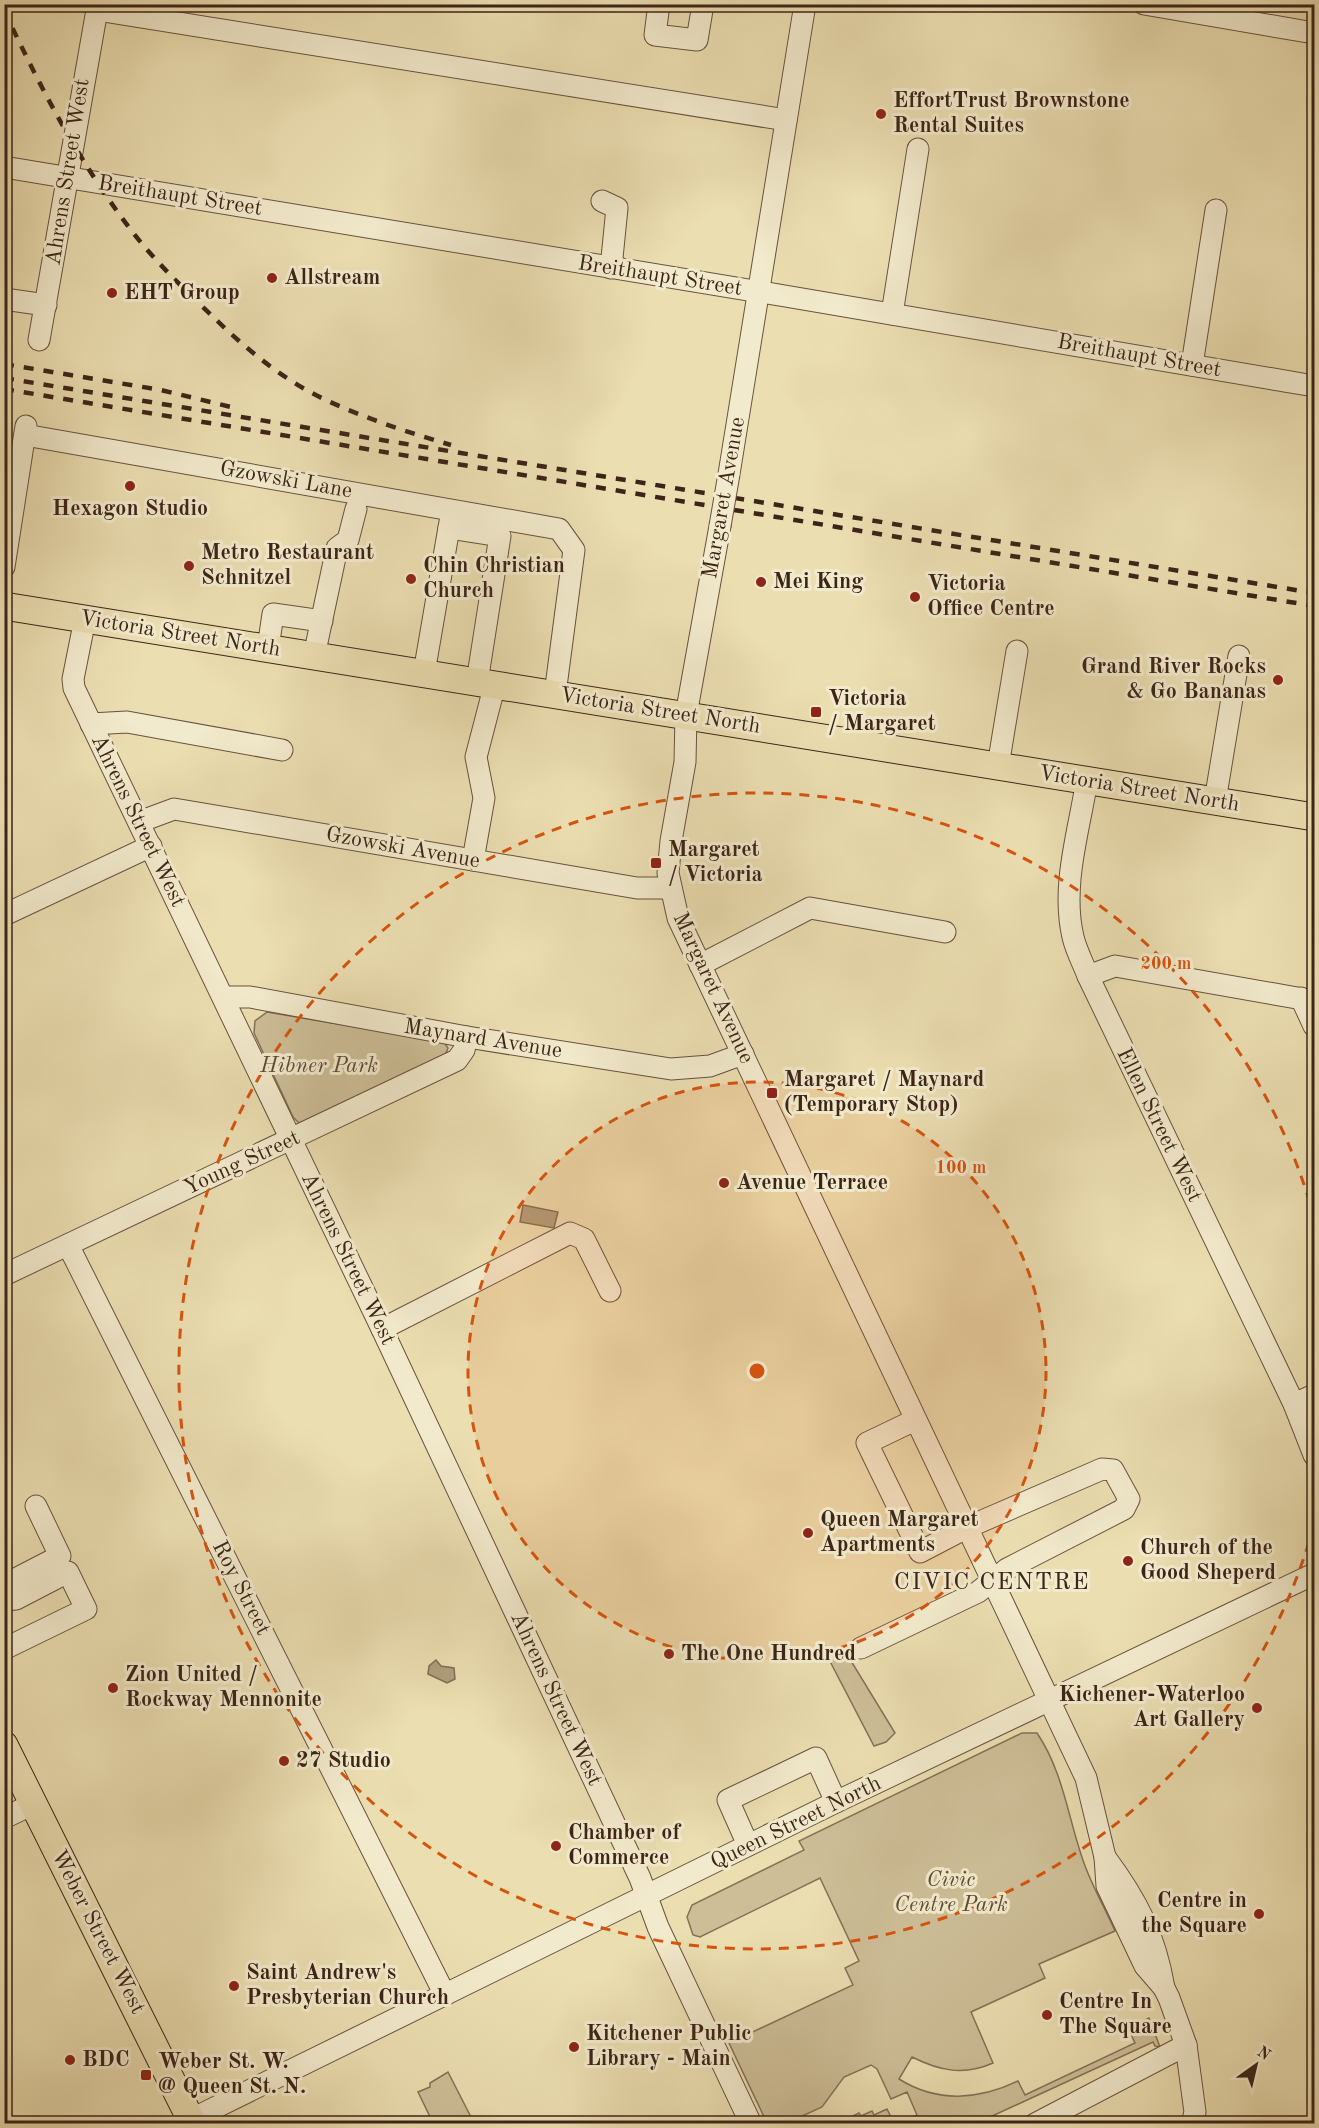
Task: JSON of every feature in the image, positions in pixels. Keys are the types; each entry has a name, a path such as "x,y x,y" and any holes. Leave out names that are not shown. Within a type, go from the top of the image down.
{"main road":[{"name":"Victoria Street North","path":"4,606 1314,817"},
{"name":"Weber Street West","path":"4,1745 189,2122"}],"street":[{"path":"659,4 655,35 697,40 703,4"},
{"name":"Margaret Avenue","path":"805,4 729,474 686,715 685,762 668,873 670,888 678,918 1086,1778 1105,1857 1144,1917 1158,1953 1164,1988 1186,2045 1195,2112 1192,2124"},
{"path":"1144,4 1314,33"},
{"path":"97,7 786,120"},
{"name":"Ahrens Street West","path":"39,340 97,7"},
{"path":"892,314 918,149"},
{"name":"Breithaupt Street","path":"4,167 1314,386"},
{"path":"602,201 617,208 611,268"},
{"path":"1192,365 1216,210"},
{"path":"4,299 46,305"},
{"name":"Gzowski Lane","path":"9,517 26,430 451,519 559,529 574,550 555,694"},
{"path":"314,656 337,549 348,540 356,509"},
{"path":"4,567 9,517"},
{"path":"424,673 451,519 500,536 486,683 476,757 484,798 473,860"},
{"path":"268,648 273,614 322,621"},
{"name":"Ahrens Street West","path":"85,619 73,679 74,688 381,1329 648,1897 658,1927 751,2124"},
{"path":"998,766 1017,651"},
{"path":"1215,801 1239,656"},
{"path":"91,724 127,722 282,750"},
{"name":"Ellen Street West","path":"1087,780 1071,869 1069,906 1073,938 1088,976 1294,1404 1314,1455"},
{"name":"Gzowski Avenue","path":"139,822 174,809 637,888 670,888"},
{"path":"4,915 151,846"},
{"path":"700,965 810,908 945,932"},
{"path":"1088,976 1114,966 1308,999 1314,1026"},
{"name":"Maynard Avenue","path":"223,997 250,997 466,1038 671,1069 690,1070 710,1066 742,1054"},
{"name":"Young Street","path":"4,1275 457,1060 464,1050 466,1038"},
{"path":"381,1329 570,1233 584,1239 610,1291"},
{"name":"Roy Street","path":"68,1245 445,1995"},
{"path":"1294,1404 1314,1395"},
{"path":"861,1648 978,1592 992,1580 1124,1509 1129,1499 1113,1470 1102,1469 966,1528 914,1556 867,1443 915,1420"},
{"path":"4,1585 60,1556 36,1506"},
{"path":"4,1600 16,1599 68,1572 86,1609 4,1649"},
{"name":"Queen Street North","path":"189,2122 648,1897 836,1802 1314,1574"},
{"path":"748,1845 728,1800 816,1758 836,1802"},
{"path":"4,1818 33,1804"},
{"path":"1035,2124 1055,2119 1186,2045"},
{"path":"1180,2124 1192,2086"}],"green space":[{"name":"Hibner Park","path":"267,1012 444,1042 448,1048 444,1058 299,1123 293,1117 254,1033 255,1021"},
{"path":"821,1644 835,1651 845,1651 895,1733 886,1742 874,1746"},
{"name":"Civic Centre Park","path":"1022,1733 1037,1733 1046,1748 1060,1780 1087,1872 1115,1931 1039,1964 1045,1978 971,2012 993,2063 962,2071 932,2066 912,2057 899,2079 928,2092 958,2096 988,2092 1018,2081 1025,2095 1135,2043 1128,2028 1149,2018 1160,2047 1155,2046 1153,2042 977,2123 899,2123 917,2115 907,2092 891,2099 877,2069 871,2065 844,2077 822,2107 787,2123 767,2123 729,2043 853,1985 845,1968 859,1961 820,1878 700,1937 693,1935 687,1917 692,1905 804,1850 799,1841"},
{"path":"448,2072 474,2123 433,2123 418,2092 430,2087 430,2083"},
{"path":"887,2109 894,2123 839,2123 859,2113 861,2116 872,2111 874,2115"}],"shaded area":[{"path":"523,1205 558,1212 554,1228 520,1222"},
{"path":"436,1660 441,1666 454,1668 455,1679 447,1683 428,1674 429,1666"}],"railway":[{"path":"4,10 46,96 94,178 140,241 198,302 264,362 311,393 373,420 451,445"},
{"path":"4,364 161,390 231,407"},
{"path":"4,378 1314,593"},
{"path":"4,389 1314,606"}],"place":[{"name":"EffortTrust Brownstone Rental Suites","path":"881,114"},
{"name":"Allstream","path":"272,278"},
{"name":"EHT Group","path":"112,293"},
{"name":"Hexagon Studio","path":"130,486"},
{"name":"Metro Restaurant Schnitzel","path":"189,566"},
{"name":"Chin Christian Church","path":"411,579"},
{"name":"Mei King","path":"761,582"},
{"name":"Victoria Office Centre","path":"915,597"},
{"name":"Grand River Rocks & Go Bananas","path":"1278,680"},
{"name":"Victoria / Margaret","path":"816,712"},
{"name":"Margaret / Victoria","path":"656,863"},
{"name":"Margaret / Maynard (Temporary Stop)","path":"772,1093"},
{"name":"Avenue Terrace","path":"724,1183"},
{"name":"Queen Margaret Apartments","path":"808,1533"},
{"name":"Church of the Good Sheperd","path":"1128,1561"},
{"name":"The One Hundred","path":"669,1654"},
{"name":"Zion United / Rockway Mennonite","path":"113,1688"},
{"name":"Kichener-Waterloo Art Gallery","path":"1257,1708"},
{"name":"27 Studio","path":"284,1761"},
{"name":"Chamber of Commerce","path":"556,1846"},
{"name":"Centre in the Square","path":"1259,1914"},
{"name":"Saint Andrew's Presbyterian Church","path":"234,1986"},
{"name":"Centre In The Square","path":"1047,2015"},
{"name":"Kitchener Public Library - Main","path":"574,2047"},
{"name":"BDC","path":"70,2060"},
{"name":"Weber St. W. @ Queen St. N.","path":"146,2075"}],"district":[{"name":"CIVIC CENTRE","path":"992,1583"}]}
